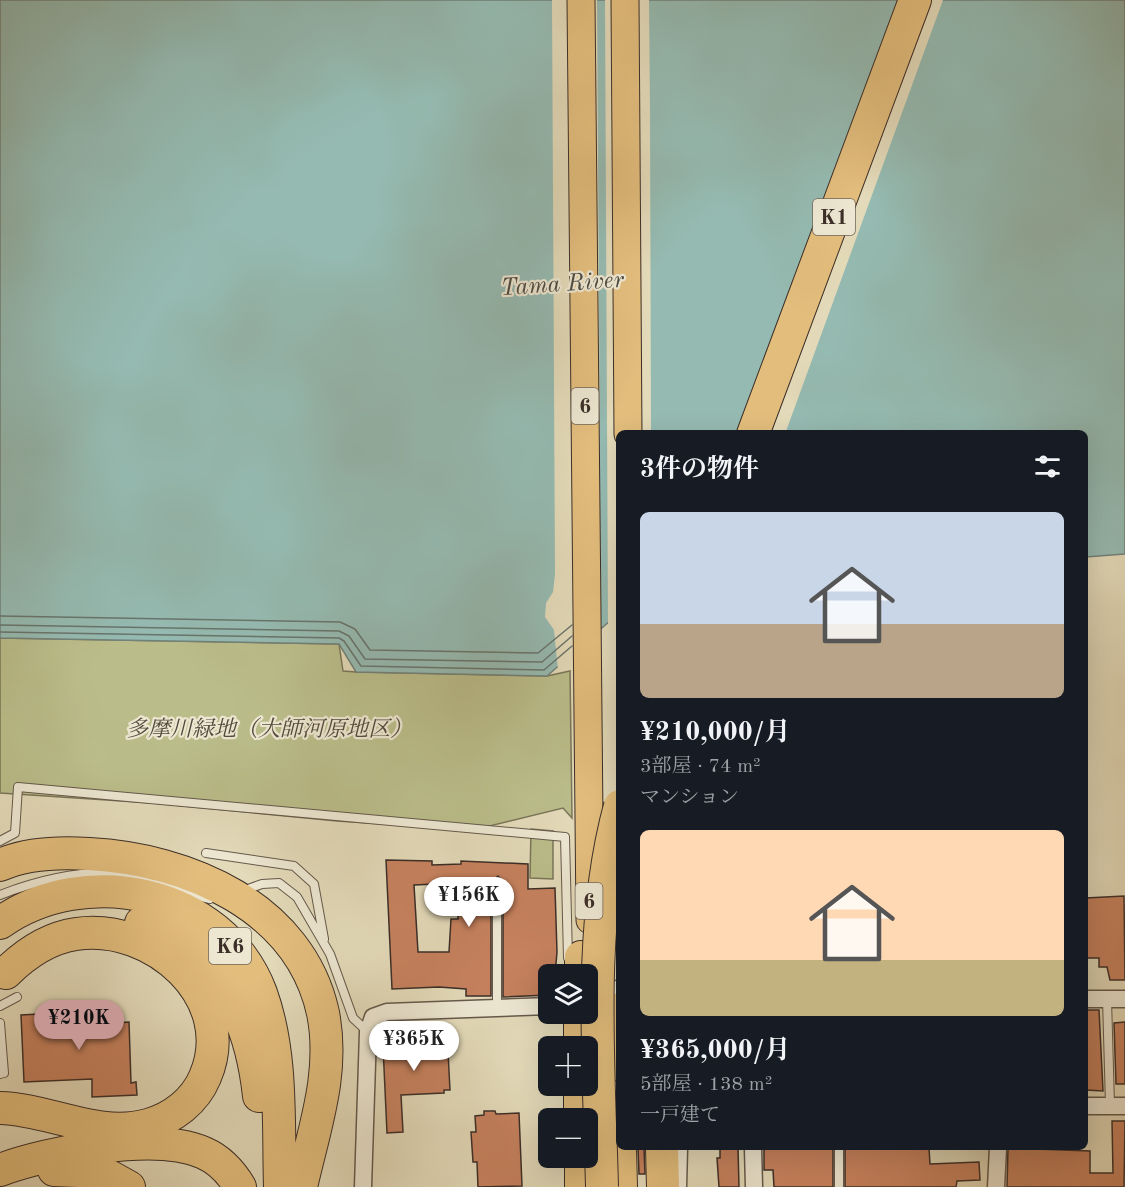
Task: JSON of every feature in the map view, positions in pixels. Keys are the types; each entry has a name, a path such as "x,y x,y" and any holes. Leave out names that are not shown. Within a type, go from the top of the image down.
{"highway":[{"name":"K1","path":"754,430 915,0"},
{"name":"K1","path":"773,430 934,0"},
{"path":"582,964 584,930 597,856 616,797"},
{"path":"602,1187 599,944 607,861 616,823"},
{"path":"0,865 32,856 58,853 111,855 140,860 213,884 255,908 288,940 309,975 326,1030 324,1089 301,1187"},
{"name":"K6","path":"0,923 44,900 77,892 110,890 156,898 178,907 215,931 241,959 251,974 268,1018 278,1094 280,1187"},
{"name":"K6","path":"8,978 23,942 37,934 70,922 122,919 153,927 195,952 226,989 249,1038 258,1094 262,1187"},
{"path":"0,1108 99,1127 133,1128 148,1125 173,1114 194,1095 208,1071 213,1043 211,1014 198,989 167,958 135,941 91,933 65,936 27,954 8,978"},
{"path":"0,1170 70,1153 159,1143 205,1153 226,1167 240,1187"},
{"path":"621,1150 621,1187"},
{"path":"657,1180 662,1150"},
{"path":"581,1168 581,1187"},
{"path":"0,1181 35,1172 86,1169 102,1172 129,1187"}],"main road":[{"name":"6","path":"581,0 588,812 582,964"},
{"name":"6","path":"625,0 628,430"},
{"name":"6","path":"584,1024 595,1187"},
{"path":"637,1150 657,1180"}],"street":[{"path":"598,988 616,989"},
{"path":"1088,999 1125,999"},
{"path":"363,1187 368,1032 373,1017 387,1012 466,1015 497,1008 538,1006"},
{"path":"1088,1106 1118,1105"},
{"path":"657,1180 678,1150"},
{"path":"753,1150 754,1187"},
{"path":"996,1187 998,1150"}],"lane":[{"path":"0,842 15,833 18,788 565,837 579,964"},
{"path":"206,853 294,866 314,884 325,946"},
{"path":"0,895 45,879 98,872 153,879 211,899"},
{"path":"496,882 497,1008"},
{"path":"248,889 262,884 279,883 290,890 325,946 353,1018 368,1032"},
{"path":"0,1006 8,978"},
{"path":"1107,999 1118,1105"},
{"path":"0,1023 4,1073 0,1074"},
{"path":"839,1150 839,1187"}],"green space":[{"name":"多摩川緑地（大師河原地区）","path":"0,638 339,644 343,671 547,676 570,671 572,818 563,808 473,830 337,821 152,803 0,793"},
{"path":"531,829 553,831 553,879 530,878"}],"water":[{"name":"Tama River","path":"0,0 1125,0 1125,554 1088,557 1088,430 616,430 616,616 547,676 356,672 339,644 0,638"}],"pier":[{"path":"552,0 597,0 601,634 558,670 554,630 545,617 546,603 553,592 555,574"},
{"path":"605,0 649,0 651,430 616,430 616,620 608,627"},
{"path":"907,0 943,0 786,430 745,430"}],"building":[{"path":"386,860 432,861 432,865 461,864 461,861 528,864 528,889 555,888 556,964 538,964 538,995 503,997 503,882 498,876 491,882 491,996 466,996 466,989 439,987 392,989","holes":["458,883 458,919 451,919 449,952 418,952 414,885"]},
{"path":"1124,896 1125,980 1110,980 1107,967 1099,967 1099,958 1088,958 1088,898"},
{"path":"115,1010 115,1023 129,1022 131,1083 136,1082 137,1095 92,1097 92,1079 24,1082 21,1015"},
{"path":"1088,1010 1099,1010 1103,1091 1088,1090"},
{"path":"1125,1022 1125,1084 1116,1084 1114,1023"},
{"path":"447,1033 450,1090 444,1090 444,1093 401,1095 403,1132 387,1133 383,1046 400,1045 400,1036"},
{"path":"484,1111 495,1111 496,1114 519,1113 522,1186 478,1187 477,1162 473,1162 471,1132 476,1132 475,1116 484,1115"},
{"path":"1112,1121 1125,1121 1124,1187 1007,1187 1008,1150 1090,1151 1090,1173 1113,1173"},
{"path":"638,1150 644,1150 645,1174 639,1174"},
{"path":"720,1150 738,1150 739,1187 719,1187 717,1158 720,1158"},
{"path":"764,1150 833,1150 833,1187 774,1187 773,1170 764,1170"},
{"path":"845,1150 929,1150 930,1164 979,1162 980,1180 957,1181 956,1187 845,1187"}]}
